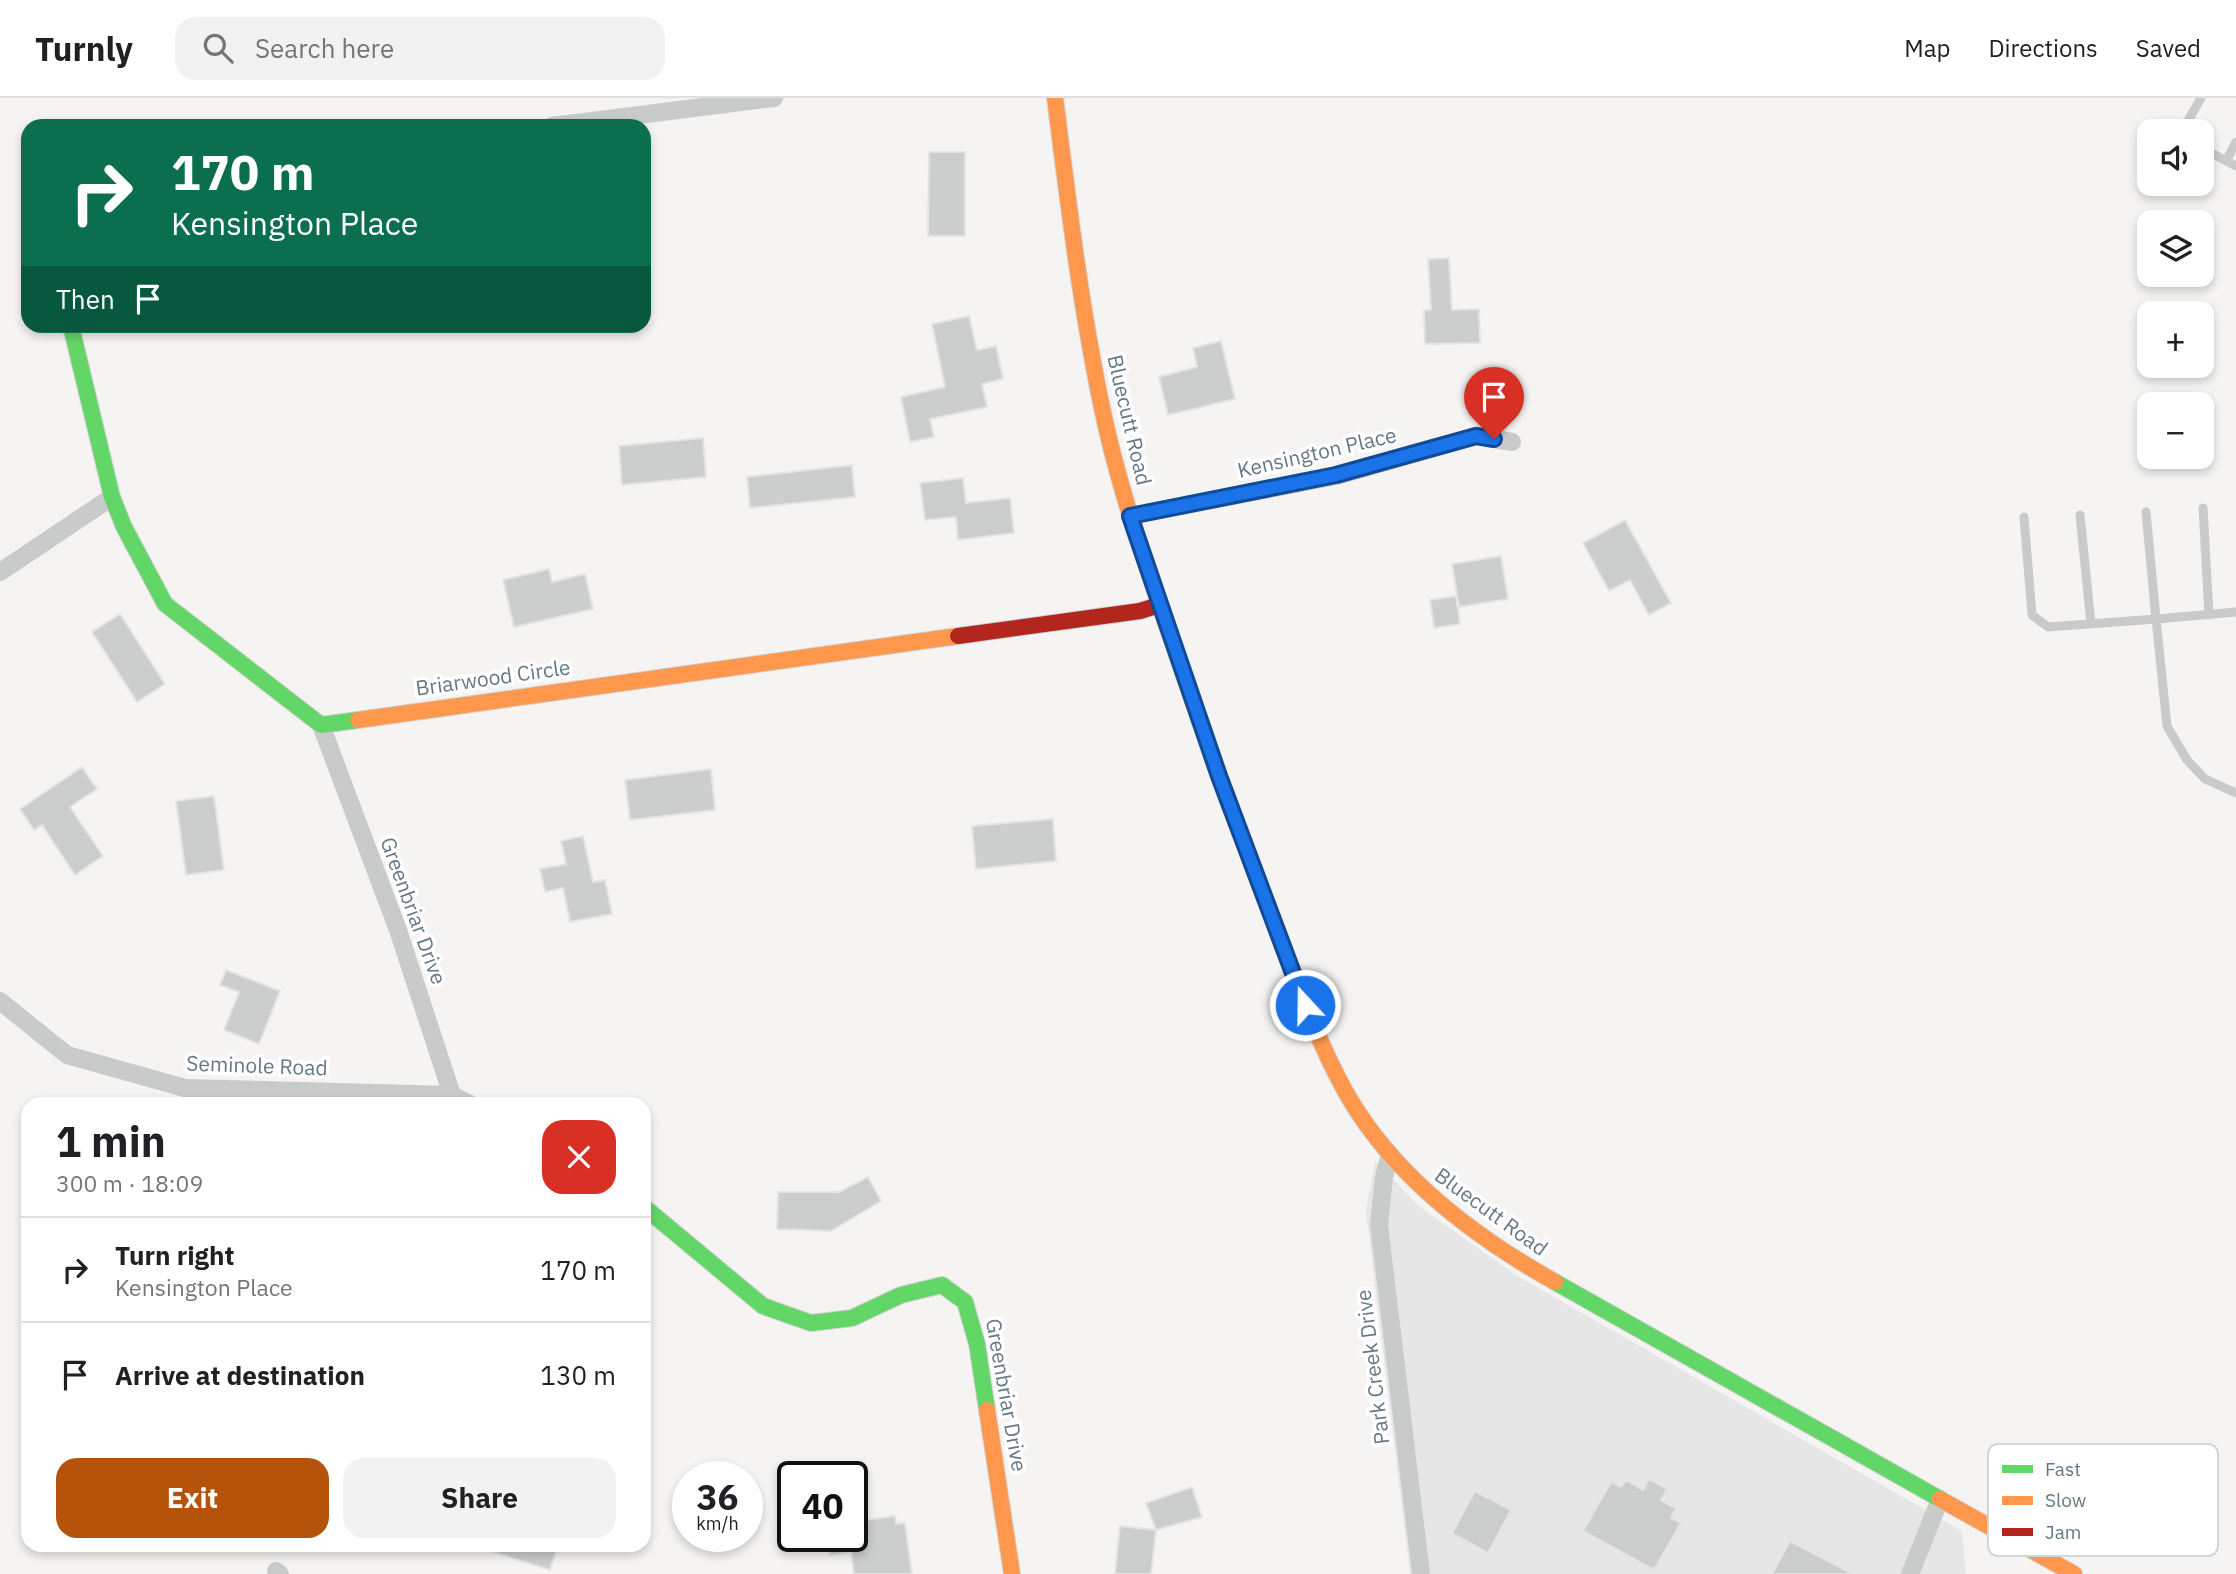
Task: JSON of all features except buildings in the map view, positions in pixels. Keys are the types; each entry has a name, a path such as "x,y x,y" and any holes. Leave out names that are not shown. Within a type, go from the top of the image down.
{"street":[{"path":"608,119 774,98"},
{"name":"Bluecutt Road","path":"1055,98 1077,280 1101,405 1130,516 1159,605 1305,1005 1344,1089 1369,1128 1414,1181 1444,1207 1535,1271 1988,1526"},
{"path":"73,333 112,497 124,527 164,604 321,725"},
{"name":"Kensington Place","path":"1130,516 1336,475 1476,436 1512,442"},
{"path":"0,572 112,497"},
{"name":"Briarwood Circle","path":"321,725 1140,611 1159,605"},
{"name":"Greenbriar Drive","path":"321,725 398,930 452,1095"},
{"name":"Seminole Road","path":"0,1000 67,1055 185,1088 452,1095"},
{"path":"452,1095 456,1097"},
{"name":"Park Creek Drive","path":"1390,1154 1384,1177 1379,1226 1422,1574"},
{"name":"Greenbriar Drive","path":"651,1213 763,1306 811,1323 852,1318 901,1295 942,1285 965,1302 977,1344 1012,1574"},
{"path":"1910,1574 1940,1499"},
{"name":"Bluecutt Road","path":"2042,1556 2074,1574"}],"lane":[{"path":"2189,119 2201,98"},
{"path":"2226,161 2236,142"},
{"path":"2214,154 2236,166"},
{"path":"2203,508 2209,615"},
{"path":"2146,512 2167,726 2187,760 2205,779 2236,793"},
{"path":"2080,515 2091,624"},
{"path":"2024,517 2032,615 2048,627 2236,612"}],"shaded area":[{"path":"1375,1161 1420,1207 1514,1274 1962,1531 1966,1574 1410,1574 1366,1211"}],"traffic: fast":[{"path":"73,333 112,497 124,527 165,604 321,725 358,720"},
{"path":"1176,652 1285,951"},
{"path":"651,1213 763,1306 811,1323 852,1318 901,1295 942,1285 965,1302 977,1344 987,1410"},
{"path":"1555,1282 1940,1499"}],"traffic: slow":[{"path":"1055,98 1081,289 1101,403 1125,498 1176,652"},
{"path":"358,720 958,636"},
{"path":"1285,951 1335,1072 1363,1120 1385,1148 1409,1175 1464,1223 1555,1282"},
{"path":"987,1410 1012,1574"},
{"path":"1940,1499 1988,1526"},
{"path":"2042,1556 2074,1574"}],"traffic: jam":[{"path":"958,636 1140,611 1159,605"}],"route":[{"path":"1305,1005 1219,776 1130,516 1336,475 1476,436 1494,439"}]}
